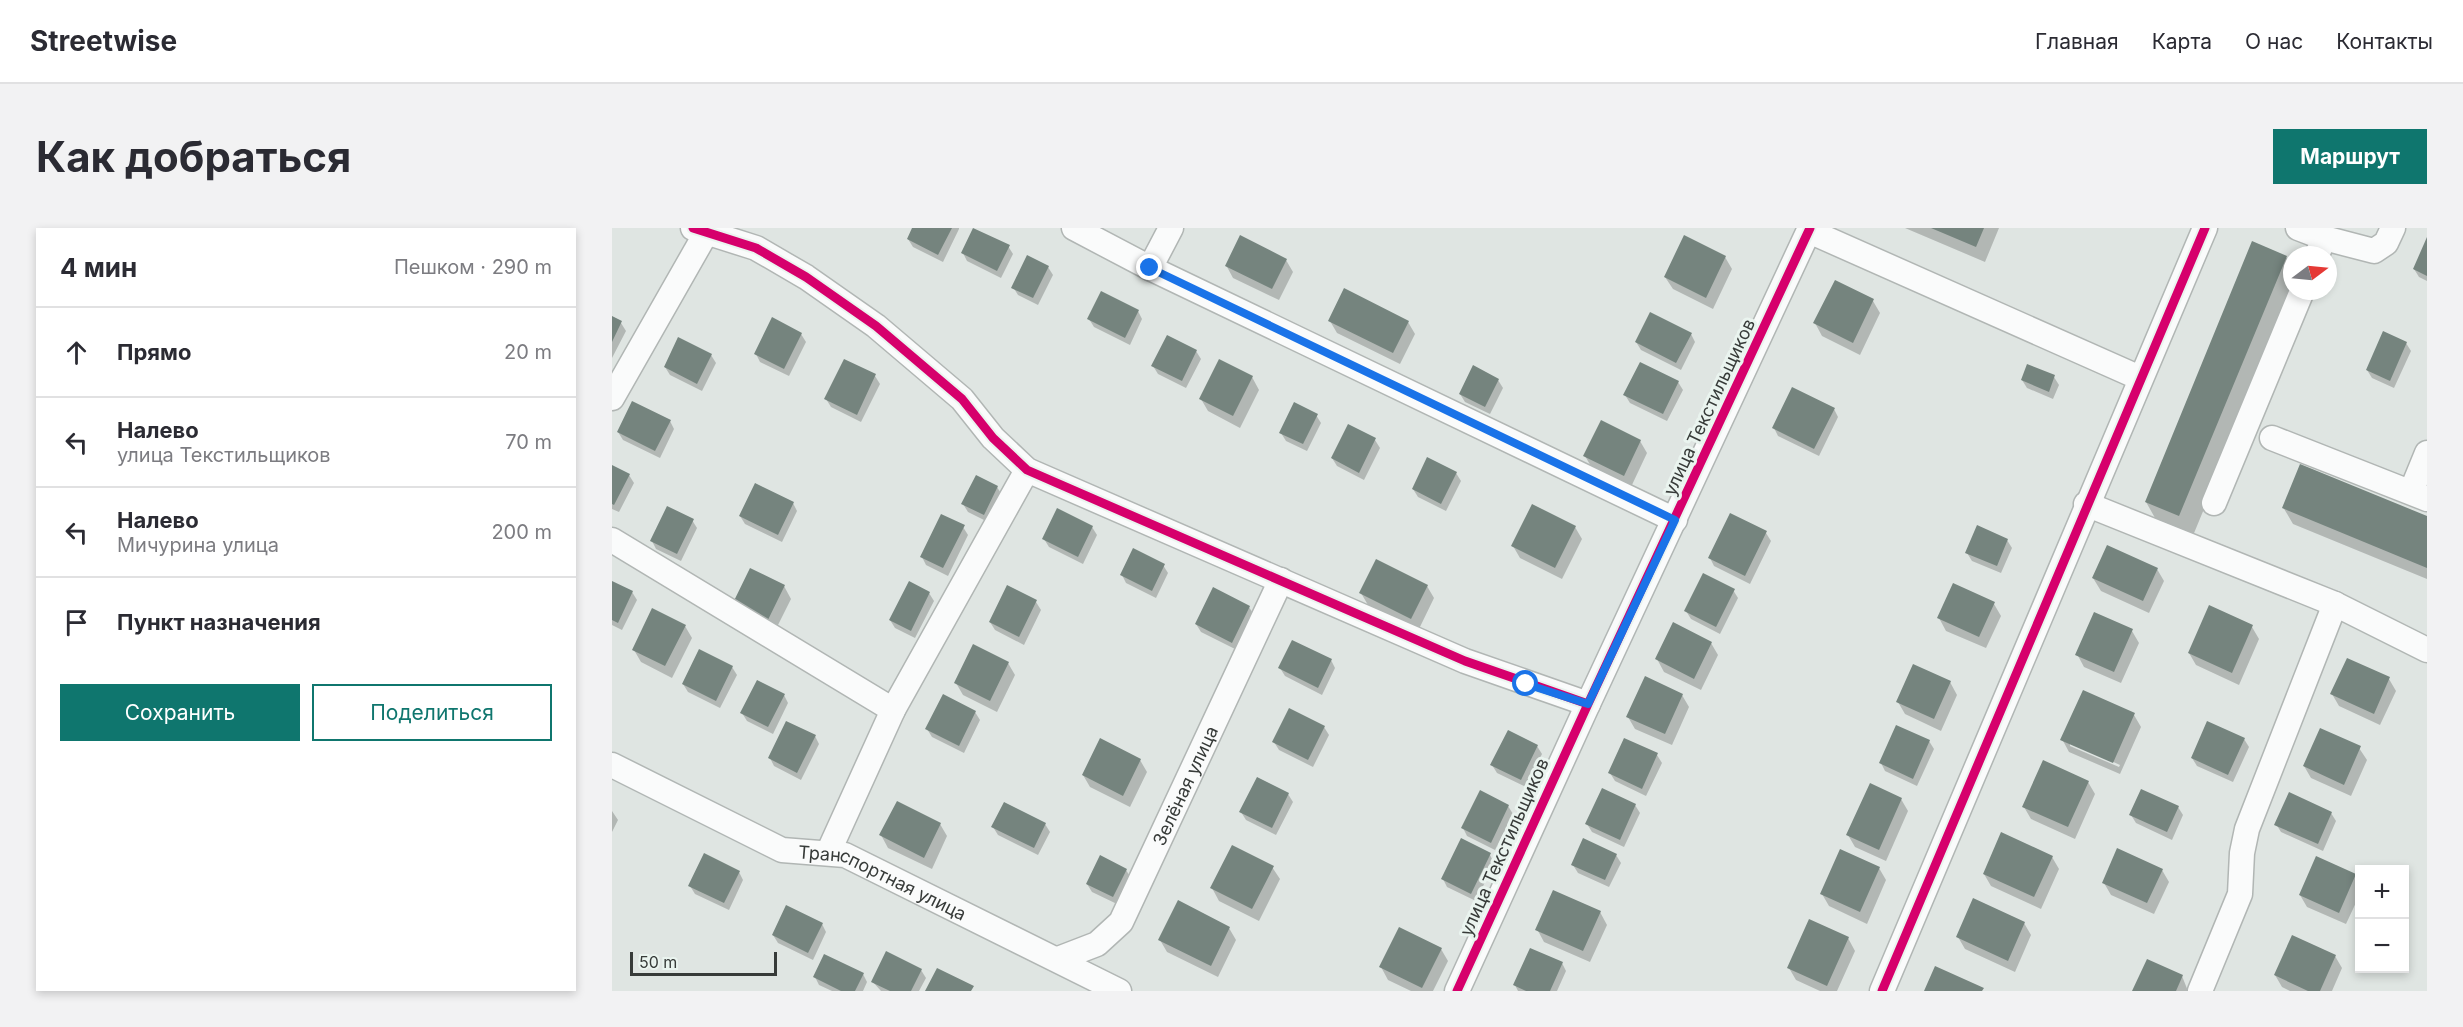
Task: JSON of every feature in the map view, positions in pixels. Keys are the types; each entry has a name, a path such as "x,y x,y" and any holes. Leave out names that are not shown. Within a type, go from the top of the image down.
{"street":[{"path":"1074,228 1150,268 1675,520"},
{"path":"1150,268 1171,228"},
{"path":"1882,991 2086,504 2205,228"},
{"path":"2298,228 2319,246"},
{"path":"2337,248 2374,251 2386,243 2393,228"},
{"path":"1809,230 2140,378"},
{"name":"улица Текстильщиков","path":"1457,991 1809,230"},
{"path":"612,398 699,231 732,238 756,248 806,277 876,326 962,399 993,438 1027,470 1465,661 1588,704"},
{"path":"2214,503 2298,300"},
{"path":"2271,438 2419,496 2427,453"},
{"path":"828,853 893,710 1027,470"},
{"path":"2086,504 2335,604 2427,650"},
{"path":"612,540 893,710"},
{"name":"Зелёная улица","path":"1058,959 1097,944 1121,922 1281,580"},
{"path":"2200,991 2240,894 2242,854 2247,829 2335,604"},
{"name":"Транспортная улица","path":"612,765 782,850 845,855 1119,991"}],"building":[{"path":"912,228 952,228 938,255 907,239"},
{"path":"973,228 1010,245 997,271 961,253"},
{"path":"1931,228 1984,228 1976,247"},
{"path":"1240,235 1287,259 1272,289 1225,266"},
{"path":"1684,235 1726,256 1706,298 1664,277"},
{"path":"2427,237 2427,276 2413,269"},
{"path":"2252,241 2283,254 2283,266 2179,516 2145,502"},
{"path":"1027,255 1049,266 1033,298 1011,288"},
{"path":"1835,280 1874,299 1853,343 1813,323"},
{"path":"1344,288 1409,321 1393,353 1328,321"},
{"path":"1101,291 1139,310 1125,338 1087,319"},
{"path":"1650,312 1692,333 1676,363 1635,342"},
{"path":"612,316 622,321 612,342"},
{"path":"772,317 802,333 784,369 754,354"},
{"path":"2383,331 2407,342 2390,381 2366,370"},
{"path":"1167,335 1197,350 1182,381 1151,366"},
{"path":"678,337 712,354 697,384 664,367"},
{"path":"844,359 876,374 857,415 824,399"},
{"path":"1219,359 1253,376 1233,416 1199,399"},
{"path":"1640,362 1679,381 1663,414 1623,395"},
{"path":"2027,364 2055,375 2049,392 2021,380"},
{"path":"1473,365 1499,379 1485,407 1459,394"},
{"path":"1792,387 1835,408 1814,449 1772,428"},
{"path":"632,401 671,420 655,451 617,432"},
{"path":"1294,402 1318,414 1303,444 1279,433"},
{"path":"1601,420 1641,440 1624,476 1583,456"},
{"path":"1348,424 1376,438 1359,473 1331,458"},
{"path":"1427,457 1457,472 1441,504 1412,489"},
{"path":"2300,464 2427,516 2427,568 2282,508"},
{"path":"612,465 630,474 614,505 612,504"},
{"path":"976,475 998,486 984,515 961,504"},
{"path":"755,483 794,502 778,535 739,516"},
{"path":"1532,504 1576,526 1555,568 1511,546"},
{"path":"667,506 694,519 677,554 650,541"},
{"path":"1057,508 1093,526 1078,557 1042,539"},
{"path":"1730,513 1767,531 1745,576 1708,558"},
{"path":"941,514 965,525 943,568 920,557"},
{"path":"1977,525 2008,539 1997,566 1965,553"},
{"path":"2107,545 2158,568 2143,601 2092,578"},
{"path":"1133,548 1165,564 1152,591 1120,575"},
{"path":"1376,559 1428,585 1411,619 1359,593"},
{"path":"750,568 785,585 765,626 730,609"},
{"path":"1703,573 1735,589 1716,627 1684,611"},
{"path":"612,581 633,591 618,623 612,620"},
{"path":"909,581 930,592 911,631 889,620"},
{"path":"1953,583 1995,602 1979,637 1937,618"},
{"path":"1007,585 1037,600 1019,637 989,622"},
{"path":"1213,587 1250,606 1232,643 1195,624"},
{"path":"2209,605 2253,625 2232,673 2188,653"},
{"path":"652,608 686,625 665,666 632,650"},
{"path":"2094,612 2133,629 2114,672 2075,655"},
{"path":"1673,622 1712,642 1694,679 1655,659"},
{"path":"1292,640 1332,659 1318,688 1278,668"},
{"path":"973,644 1009,662 990,701 954,683"},
{"path":"699,649 733,666 716,701 682,684"},
{"path":"2347,658 2390,677 2374,714 2330,694"},
{"path":"1913,664 1951,681 1934,719 1896,702"},
{"path":"1645,676 1683,694 1665,734 1626,717"},
{"path":"757,680 785,694 768,727 740,713"},
{"path":"2083,690 2135,713 2113,763 2060,740"},
{"path":"943,694 976,711 959,746 925,729"},
{"path":"1289,708 1325,726 1308,760 1272,742"},
{"path":"786,721 816,735 797,773 768,758"},
{"path":"2207,721 2245,738 2228,775 2191,758"},
{"path":"1896,725 1930,740 1913,779 1879,763"},
{"path":"2320,728 2361,746 2344,785 2303,766"},
{"path":"1508,730 1538,745 1521,780 1490,765"},
{"path":"1100,738 1141,759 1123,796 1082,775"},
{"path":"1624,738 1658,753 1642,789 1608,773"},
{"path":"2043,760 2089,781 2068,827 2022,807"},
{"path":"1257,777 1289,793 1272,828 1239,812"},
{"path":"1870,783 1902,798 1879,850 1846,835"},
{"path":"1602,788 1636,804 1620,840 1585,824"},
{"path":"2141,789 2179,806 2167,832 2129,815"},
{"path":"1480,790 1509,805 1491,843 1461,828"},
{"path":"2289,792 2332,812 2318,844 2274,825"},
{"path":"897,801 941,823 924,858 879,835"},
{"path":"1004,802 1046,823 1034,848 991,827"},
{"path":"2001,832 2053,856 2034,897 1983,874"},
{"path":"1461,838 1491,853 1471,894 1441,879"},
{"path":"1583,838 1617,854 1605,880 1571,865"},
{"path":"1232,845 1274,866 1252,909 1210,888"},
{"path":"2117,848 2163,869 2147,903 2102,883"},
{"path":"1840,849 1880,867 1860,912 1820,894"},
{"path":"704,853 740,871 724,903 688,886"},
{"path":"1100,855 1127,869 1113,897 1086,884"},
{"path":"2316,856 2355,874 2339,913 2299,895"},
{"path":"1553,890 1601,911 1583,951 1535,930"},
{"path":"1973,898 2025,922 2008,961 1956,937"},
{"path":"1178,900 1230,927 1211,966 1158,940"},
{"path":"786,905 823,923 808,953 772,935"},
{"path":"1809,919 1849,937 1827,986 1787,968"},
{"path":"1399,927 1442,948 1422,988 1379,967"},
{"path":"2292,935 2336,955 2320,991 2308,991 2274,975"},
{"path":"1530,948 1563,962 1550,991 1526,991 1513,985"},
{"path":"886,951 922,969 911,991 890,991 871,982"},
{"path":"824,954 864,973 855,991 841,991 813,977"},
{"path":"2147,959 2183,975 2176,991 2132,991"},
{"path":"1935,966 1984,988 1982,991 1924,991"},
{"path":"937,968 974,986 971,991 925,991"}],"cycle path":[{"path":"693,228 756,248 806,277 876,326 962,399 993,438 1027,470 1465,661 1588,704"},
{"path":"1457,991 1810,228"},
{"path":"1882,991 2205,228"}],"route":[{"path":"1150,268 1675,520 1588,704 1526,684"}]}
